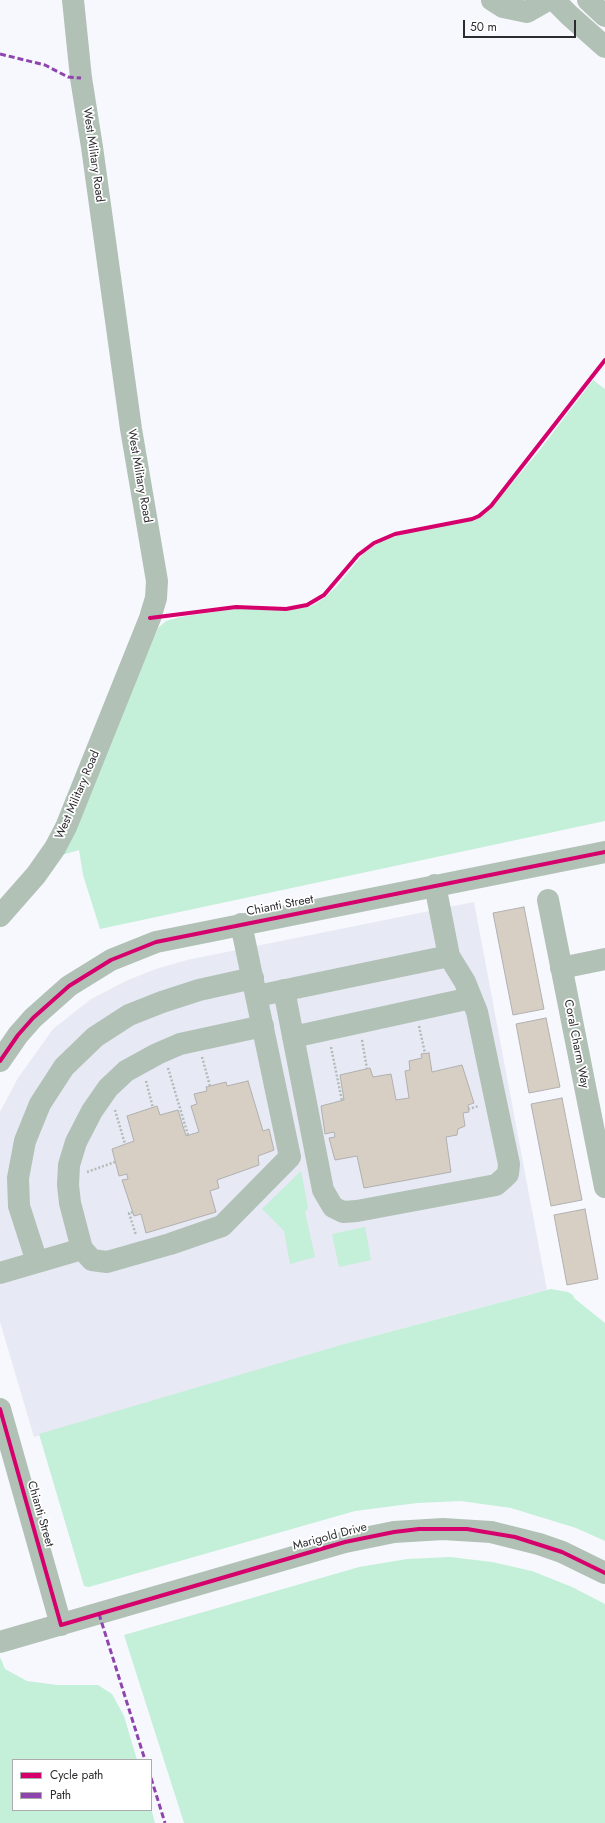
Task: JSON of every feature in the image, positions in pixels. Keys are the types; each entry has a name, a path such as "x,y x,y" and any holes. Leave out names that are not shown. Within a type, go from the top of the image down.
{"street":[{"name":"West Military Road","path":"0,916 36,875 55,848 66,827 150,618 156,598 157,581 131,430 81,78 73,0"},
{"path":"492,0 503,7 527,12 548,0"},
{"path":"554,0 568,15 605,47"},
{"path":"588,0 605,16"},
{"name":"Chianti Street","path":"1,1056 28,1024 69,986 111,960 156,942 605,852"},
{"path":"284,990 322,1190 332,1207 343,1212 357,1211 496,1184 508,1174 509,1164 477,1012 465,982 449,956 435,885"},
{"name":"Coral Charm Way","path":"548,900 561,968 597,1109 605,1187"},
{"path":"242,924 290,1157 222,1226 170,1244 107,1262 92,1260 82,1249 70,1203 68,1185 69,1165 76,1142 92,1111 108,1088 126,1071 157,1054 180,1044 263,1026"},
{"path":"37,1262 19,1206 18,1178 25,1141 40,1104 64,1066 95,1037 129,1015 199,990 255,987 284,990 449,956"},
{"path":"561,968 605,959"},
{"path":"293,1037 471,998"},
{"path":"0,1273 82,1249"},
{"name":"Chianti Street","path":"0,1409 61,1624"},
{"name":"Marigold Drive","path":"0,1642 345,1542 394,1532 443,1528 491,1532 544,1546 584,1562 605,1573"}],"path":[{"path":"418,1022 425,1053"},
{"path":"360,1034 367,1069"},
{"path":"330,1040 342,1101"},
{"path":"200,1051 210,1086"},
{"path":"167,1063 188,1135"},
{"path":"145,1077 153,1108"},
{"path":"113,1104 125,1144"},
{"path":"85,1172 115,1162"},
{"path":"133,1212 129,1213 138,1241"}],"shaded area":[{"path":"474,902 547,1290 344,1344 34,1437 0,1322 0,1112 18,1078 53,1029 91,999 128,980 156,969 187,960"}],"green space":[{"path":"593,380 605,389 605,821 100,929 83,875 79,850 62,855 158,628 166,621 180,617 240,608 287,610 311,606 323,599 336,587 364,553 382,540 421,529 468,520 483,515 492,507 539,451"},
{"path":"301,1171 308,1208 305,1212 315,1257 290,1264 284,1231 262,1209"},
{"path":"365,1227 371,1260 339,1267 332,1234"},
{"path":"551,1289 568,1292 573,1295 574,1298 605,1323 605,1541 576,1528 511,1508 461,1501 417,1503 355,1511 89,1587 84,1586 39,1434 344,1344"},
{"path":"450,1557 492,1562 532,1571 572,1587 605,1604 605,1823 184,1823 124,1635 359,1567 407,1559"},
{"path":"0,1657 5,1669 27,1681 57,1685 98,1685 112,1694 124,1716 137,1759 12,1759 12,1811 152,1811 155,1823 0,1823"}],"building":[{"path":"524,907 544,1009 513,1015 493,913"},
{"path":"546,1018 560,1087 529,1093 516,1024"},
{"path":"429,1053 432,1072 462,1065 474,1103 468,1105 469,1112 463,1113 465,1126 458,1129 457,1135 446,1137 451,1172 364,1188 357,1156 335,1160 329,1138 335,1137 334,1132 325,1134 321,1106 344,1100 340,1075 370,1068 373,1077 391,1074 396,1100 409,1098 405,1071 410,1070 409,1061 422,1058 421,1054"},
{"path":"248,1081 263,1131 269,1129 274,1150 258,1156 259,1165 217,1180 219,1188 210,1191 216,1212 146,1233 141,1214 134,1216 122,1180 128,1179 127,1174 119,1176 112,1149 134,1141 127,1116 157,1106 160,1115 178,1110 186,1136 199,1132 191,1106 197,1104 194,1094 207,1091 206,1087 226,1082 227,1086"},
{"path":"562,1098 582,1200 551,1206 531,1104"},
{"path":"585,1209 598,1279 567,1285 554,1215"}],"marked path":[{"path":"0,54 45,65 68,77 81,78"},
{"path":"99,1614 145,1759"},
{"path":"152,1781 165,1823"}],"cycle path":[{"path":"150,618 236,607 286,609 307,605 324,595 358,555 374,543 395,534 472,519 479,516 491,506 605,360"},
{"path":"0,1061 18,1035 33,1018 69,986 111,960 156,942 605,852"},
{"path":"0,1409 61,1625 345,1542 394,1532 419,1529 467,1529 515,1537 562,1552 605,1573"}]}
